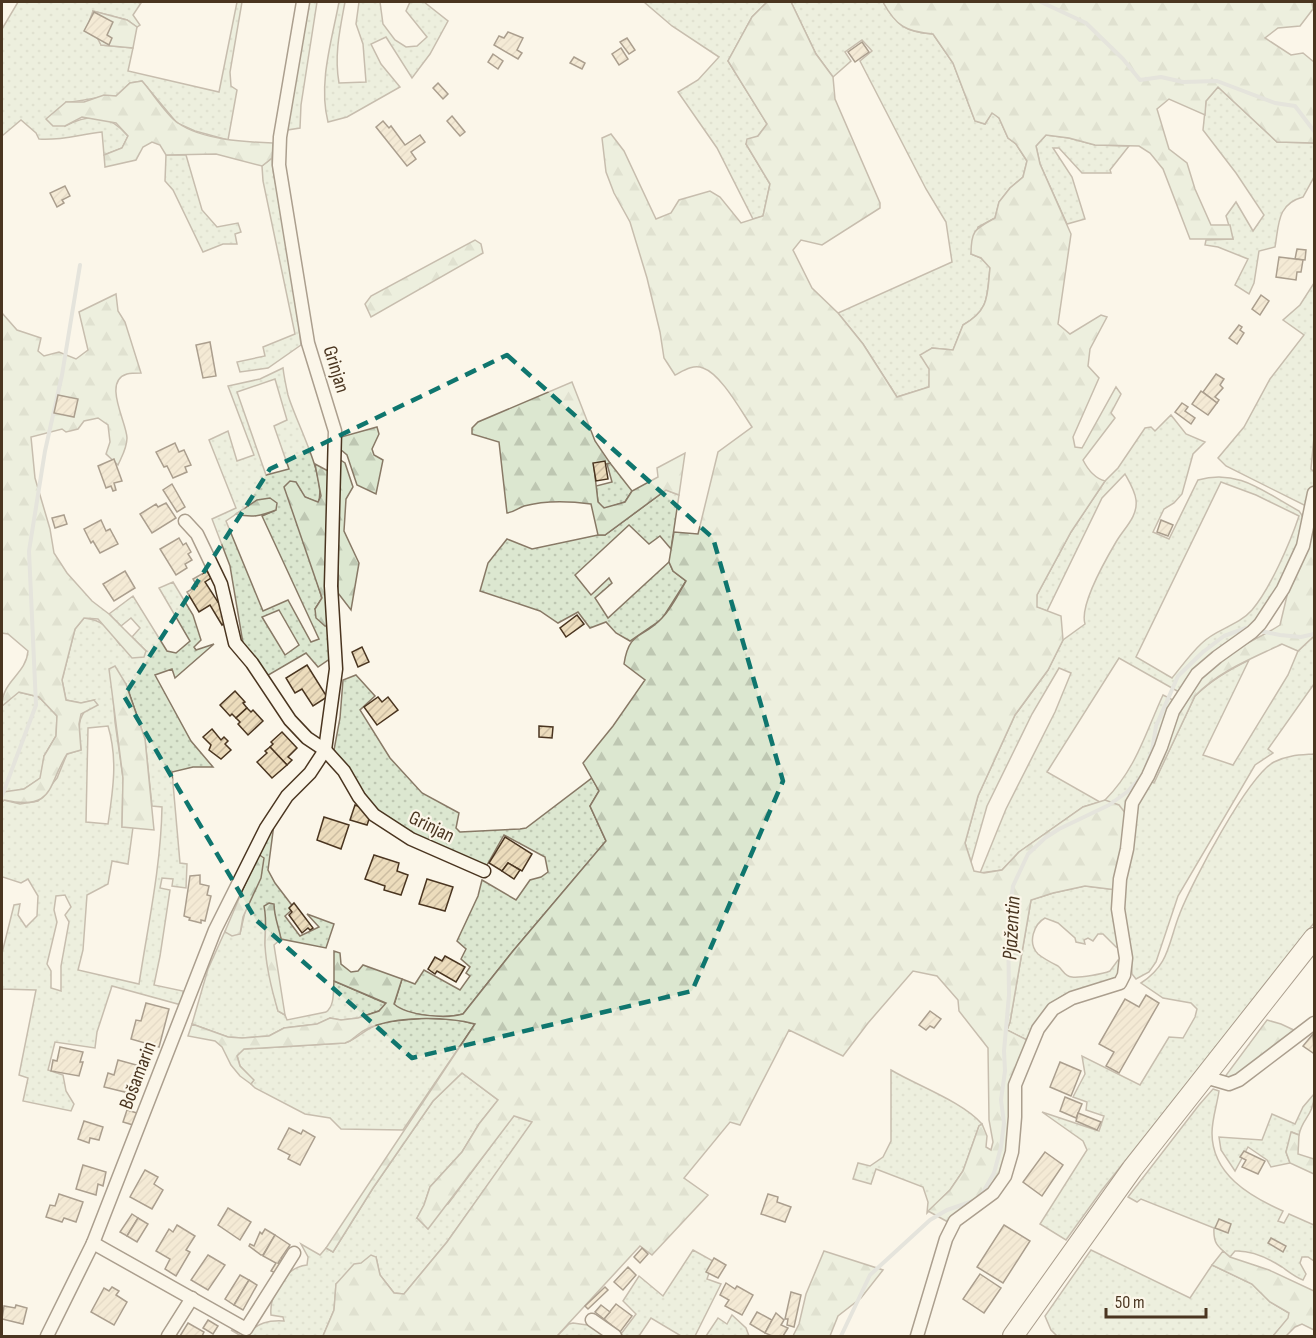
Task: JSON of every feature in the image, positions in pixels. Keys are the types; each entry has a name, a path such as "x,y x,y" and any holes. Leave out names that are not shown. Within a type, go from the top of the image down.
{"main road":[{"path":"1013,1336 1132,1169 1314,938"}],"street":[{"name":"Grinjan","path":"266,828 288,796 310,773 325,750 336,669 330,586 335,431 309,345 279,165 280,137 303,2"},
{"path":"917,1336 946,1239 955,1221 993,1193 1005,1176 1012,1152 1015,1085 1038,1029 1053,1010 1072,998 1120,983 1124,975 1126,958 1118,909 1120,879 1127,849 1132,802 1153,766 1173,711 1197,674 1256,628 1283,589 1303,546 1314,493"},
{"name":"Grinjan","path":"185,521 197,534 220,584 235,643 252,663 290,720 308,738 325,750 344,771 359,797 374,815 411,839 484,871"},
{"name":"Bošamarin","path":"47,1336 93,1243 215,930 266,828"},
{"path":"1205,1077 1229,1084 1239,1080 1314,1023"},
{"path":"93,1243 246,1329 294,1253"},
{"path":"168,1336 192,1298"},
{"path":"592,1320 615,1336"}],"highlighted area":[{"path":"507,355 713,538 783,781 692,991 412,1058 256,920 124,696 270,469"}],"green space":[{"path":"18,2 141,3 133,15 140,25 137,27 127,20 93,11 101,45 133,48 128,71 219,92 237,2 242,2 230,72 231,86 237,90 228,140 195,131 177,123 142,81 130,83 116,96 66,102 65,126 83,119 107,120 114,123 128,136 122,148 104,155 102,132 39,139 36,133 21,120 2,136 2,29"},
{"path":"307,2 317,2 301,105 300,128 287,130"},
{"path":"339,2 345,2 337,52 339,83 366,82 363,44 356,24 359,2 380,2 383,24 395,40 406,47 417,46 427,37 406,11 410,2 424,2 448,21 430,54 412,78 386,37 371,44 381,64 400,87 347,117 328,122 325,107 325,77"},
{"path":"644,2 766,3 752,17 728,61 767,124 758,136 746,144 770,184 763,216 753,219 717,148 678,92 698,80 719,57 672,26"},
{"path":"765,2 791,2 816,54 833,77 835,99 880,203 880,208 822,245 801,240 793,250 812,288 838,313 863,344 897,397 929,387 929,369 920,355 932,348 953,350 963,325 978,314 983,307 986,301 990,268 981,258 971,254 973,235 979,228 995,218 999,202 1023,177 1027,161 1016,144 1008,138 999,118 992,113 985,124 975,121 953,63 933,34 916,32 903,26 892,17 883,2 1312,2 1313,9 1300,26 1278,28 1265,38 1291,55 1303,53 1314,62 1314,143 1277,142 1218,87 1206,101 1205,115 1169,99 1157,109 1169,149 1187,163 1195,189 1211,225 1230,225 1233,239 1190,239 1163,169 1150,153 1139,146 1095,145 1046,135 1036,146 1040,164 1071,234 1058,324 1070,334 1101,315 1107,317 1090,349 1088,366 1099,378 1073,437 1075,447 1082,448 1116,387 1121,394 1111,413 1115,418 1083,460 1092,473 1105,481 1071,532 1037,595 1037,607 1061,616 1063,640 1048,670 1015,715 978,796 965,843 974,871 984,873 1002,870 1019,852 1083,807 1105,800 1119,805 1126,814 1117,890 1085,886 1031,900 1007,1030 1029,1041 1006,1160 993,1187 948,1222 928,1211 950,1190 963,1171 979,1126 982,1124 987,1136 986,1147 991,1150 993,1142 989,1120 988,1048 959,1011 958,1000 937,976 913,971 843,1056 789,1030 740,1125 730,1122 684,1178 708,1195 652,1255 640,1246 557,1336 323,1336 334,1310 336,1284 354,1264 361,1263 371,1255 376,1257 380,1275 394,1293 404,1294 447,1242 532,1122 514,1116 428,1229 417,1218 430,1187 462,1152 479,1124 498,1100 462,1073 433,1101 373,1188 333,1252 326,1248 475,1024 439,1019 400,1020 368,1028 345,1043 244,1049 237,1056 240,1066 254,1080 251,1084 240,1076 231,1065 222,1047 215,1041 188,1036 192,1024 228,1037 242,1038 269,1036 284,1028 317,1024 330,1018 341,1020 358,1018 379,1011 386,1003 334,981 334,951 340,953 341,964 351,972 358,971 363,965 402,979 394,1004 400,1008 427,1015 463,1014 606,841 590,806 599,791 583,763 613,726 645,680 624,664 629,645 666,614 686,581 673,571 669,562 674,532 698,534 718,452 752,427 730,394 710,372 696,367 688,368 675,375 664,358 647,278 630,222 614,193 606,172 602,138 611,134 624,151 656,219 671,213 679,200 710,191 720,197 741,223 763,216 770,184 746,144 747,139 758,136 767,124 728,61 752,17"},
{"path":"791,2 883,2 897,22 903,26 933,34 953,63 975,121 985,124 992,112 999,118 1008,138 1016,144 1027,161 1023,177 999,202 995,218 978,227 971,254 981,258 990,267 986,301 978,314 963,325 953,350 932,348 929,387 897,397 863,344 838,313 952,262 946,222 926,189 860,61 872,51 862,40 845,52 851,61 833,77 816,54"},
{"path":"93,11 127,20 137,27 133,48 101,45 89,22"},
{"path":"142,81 164,110 188,129 211,137 273,143 272,158 262,166 216,154 166,155 160,145 152,142 143,147 136,160 105,167 104,155 122,148 128,136 116,123 82,117 65,126 53,126 46,119 66,102 84,102 104,95 116,96 130,83"},
{"path":"1218,87 1277,142 1314,143 1314,177 1303,197 1294,200 1284,210 1275,247 1259,251 1254,283 1249,294 1235,285 1248,259 1218,247 1205,245 1206,240 1233,239 1226,216 1236,202 1253,231 1264,215 1203,130 1206,101"},
{"path":"1046,135 1095,145 1129,146 1110,170 1111,173 1082,173 1059,148 1053,148 1072,177 1085,219 1067,224 1040,164 1036,146"},
{"path":"166,155 186,155 202,210 217,227 238,223 241,232 235,234 237,244 223,244 203,252 173,190 165,181"},
{"path":"272,158 290,259 301,345 268,368 240,372 237,362 265,356 263,347 295,334 263,181 262,166"},
{"path":"475,240 481,244 483,253 371,317 365,304 371,296"},
{"path":"1314,283 1314,437 1311,469 1314,472 1314,485 1306,506 1226,466 1218,458 1244,427 1270,379 1304,335 1283,320 1300,305"},
{"path":"116,294 118,311 125,322 141,373 127,374 120,378 116,385 127,438 118,465 106,454 110,442 108,425 98,418 84,421 78,429 66,432 62,429 31,437 35,478 50,529 54,553 67,573 92,601 109,614 146,651 144,657 132,658 98,619 84,618 75,629 62,680 66,700 81,703 94,700 98,705 81,714 79,724 81,750 67,754 52,786 41,799 33,802 4,800 2,802 3,792 24,789 40,778 44,756 56,736 57,716 39,697 19,692 2,706 6,690 23,666 28,651 8,634 2,633 2,313 17,330 41,338 38,351 44,356 59,352 76,359 88,350 79,312"},
{"path":"283,368 288,395 319,480 318,503 305,497 306,546 322,598 315,609 330,626 331,658 318,667 306,653 265,677 243,643 230,566 212,519 236,508 209,440 228,431 237,461 254,455 228,386 260,379","holes":["275,379 287,420 274,426 289,469 266,475 237,392","245,508 276,510 262,516 319,639 311,642 288,600 263,611 226,521","279,610 299,645 285,655 262,617"]},
{"path":"572,382 595,441 610,463 594,467 598,502 604,508 625,502 632,491 658,477 657,468 685,453 679,495 666,490 605,535 598,535 591,504 549,502 524,506 507,513 499,442 472,434 472,428 478,422"},
{"path":"1171,415 1186,434 1205,442 1193,454 1182,494 1164,509 1153,532 1169,539 1198,480 1226,477 1251,484 1299,511 1304,526 1293,562 1258,619 1179,692 1119,658 1047,772 1100,802 1083,807 1019,852 1002,870 980,873 1006,809 1055,712 1071,673 1059,668 1032,714 987,806 971,862 965,843 978,796 1015,715 1048,670 1063,640 1085,624 1086,606 1094,582 1135,512 1135,497 1125,474 1102,498 1047,611 1036,607 1037,595 1071,532 1105,481 1118,468 1145,428 1151,427 1155,431","holes":["1221,482 1256,495 1299,516 1279,565 1259,601 1252,610 1234,624 1202,643 1172,678 1136,657"]},
{"path":"377,427 379,434 372,449 374,455 383,460 376,494 357,485 347,455 340,449 341,437"},
{"path":"339,459 345,463 353,487 346,499 344,531 359,563 351,610 338,593"},
{"path":"610,463 632,491 625,502 604,509 598,502 596,486 612,482 607,464"},
{"path":"315,464 330,472 326,534 330,626 325,626 316,618 315,609 322,598 284,487 290,481 296,482 305,497 318,502 321,496"},
{"path":"666,490 679,495 671,549 660,536 649,544 629,525 575,575 591,595 609,578 612,583 595,598 608,618 669,562 673,571 686,581 662,619 630,641 616,633 606,622 590,628 578,612 558,623 540,611 480,591 488,563 507,539 532,549 605,535"},
{"path":"270,498 277,503 276,510 256,516 236,514 257,500"},
{"path":"1314,507 1314,636 1298,651 1282,644 1236,666 1204,687 1195,696 1154,783 1150,781 1171,726 1201,677 1232,652 1280,625 1291,579"},
{"path":"173,582 193,615 201,640 194,647 196,650 214,644 175,678 172,669 155,675 191,741 213,767 193,767 172,772 180,863 187,864 186,888 172,886 173,879 162,878 160,888 170,890 154,985 183,991 185,1006 112,986 97,1032 95,1048 55,1042 48,1070 63,1075 66,1091 74,1104 71,1111 23,1101 28,1078 19,1075 36,990 2,989 2,953 14,905 20,904 18,915 26,927 37,916 38,896 28,879 21,883 2,878 2,802 4,800 20,804 38,801 57,778 67,754 81,750 81,718 94,700 81,703 66,700 62,680 75,629 84,618 97,621 105,626 120,645 146,651 132,637 140,628 131,618 121,626 109,614 133,596 167,651 176,653 190,641 159,588","holes":["126,684 145,739 152,806 162,807 157,873 139,984 78,970 83,950 87,895 108,884 112,861 128,864 133,827 122,827 123,778 113,696","108,726 114,763 108,824 86,822 88,728","65,895 71,907 65,915 69,922 61,966 61,991 51,988 51,971 47,964 57,922 54,910 56,896"]},
{"path":"1314,636 1314,684 1268,749 1273,753 1255,765 1178,896 1156,962 1149,972 1136,979 1132,974 1122,902 1136,804 1150,781 1154,782 1195,696 1220,676 1249,660 1203,755 1233,765 1288,675 1298,651"},
{"path":"115,666 126,684 145,739 154,830 122,827 123,778 109,669"},
{"path":"356,675 375,696 360,710 390,758 422,793 459,813 456,828 460,832 526,828 592,778 599,791 590,806 606,841 463,1014 427,1016 400,1009 394,1005 402,979 415,984 424,970 460,990 470,976 466,973 470,967 461,959 466,949 457,941 478,896 482,880 516,900 530,880 548,872 545,857 504,835 487,865 483,864 428,843 375,809 334,750 340,718 343,680"},
{"path":"18,692 39,697 57,716 56,736 44,756 41,778 24,789 2,794 2,706"},
{"path":"1163,695 1175,701 1126,814 1105,800 1125,776"},
{"path":"1314,754 1314,923 1102,1190 1066,1240 1040,1224 1087,1150 1083,1141 1042,1112 1099,1131 1104,1116 1086,1110 1087,1102 1073,1097 1085,1074 1082,1056 1140,1085 1169,1037 1183,1038 1197,1009 1191,1003 1163,998 1141,983 1151,976 1163,960 1196,878 1250,787 1274,762 1299,755"},
{"path":"274,824 268,870 294,908 285,916 300,936 319,927 307,914 334,924 326,948 281,939 273,913 274,908 266,915 265,944 278,1011 285,1015 287,1020 326,1012 332,1002 334,981 387,1004 379,1011 358,1018 341,1020 330,1018 318,1024 284,1028 269,1036 228,1037 192,1024 208,969 226,929 225,932 240,934 258,854"},
{"path":"258,854 264,858 261,878 243,917 240,934 232,936 225,932"},
{"path":"1085,886 1117,890 1122,950 1103,934 1098,934 1093,941 1088,938 1084,940 1085,944 1076,942 1075,938 1058,923 1045,918 1033,934 1035,950 1069,976 1107,972 1118,960 1123,961 1121,972 1116,979 1064,995 1049,1005 1029,1041 1007,1030 1031,900"},
{"path":"269,903 274,904 281,939 274,945 285,1015 278,1011 267,961 264,906"},
{"path":"424,1018 458,1020 475,1024 403,1130 341,1129 330,1118 305,1114 255,1088 251,1084 253,1080 240,1066 237,1055 244,1049 345,1043 379,1024"},
{"path":"1267,1020 1298,1032 1236,1079 1224,1078"},
{"path":"891,1070 952,1101 982,1124 979,1126 963,1171 950,1190 927,1213 928,1202 923,1187 876,1169 871,1184 853,1179 858,1163 870,1166 883,1157 891,1141"},
{"path":"462,1073 498,1100 479,1124 462,1152 430,1187 417,1218 448,1204 514,1115 533,1122 447,1242 404,1294 394,1293 380,1275 376,1257 336,1284 334,1310 323,1336 241,1336 231,1330 247,1334 264,1323 284,1321 283,1317 271,1315 271,1307 276,1291 285,1276 307,1265 308,1257 301,1244 320,1255 326,1248 333,1252 373,1188 433,1101"},
{"path":"1213,1089 1219,1091 1212,1128 1214,1148 1226,1172 1246,1191 1283,1211 1278,1221 1284,1223 1289,1214 1314,1225 1314,1261 1308,1257 1302,1257 1300,1263 1306,1274 1303,1280 1254,1253 1235,1251 1230,1257 1217,1245 1214,1228 1141,1199 1137,1202 1128,1197"},
{"path":"1314,1094 1312,1107 1299,1135 1292,1132 1286,1152 1290,1163 1271,1167 1267,1160 1248,1147 1235,1171 1221,1150 1219,1137 1262,1140 1272,1114 1295,1124 1303,1107"},
{"path":"1291,1132 1299,1135 1298,1154 1314,1159 1314,1174 1290,1163 1286,1152"},
{"path":"693,1250 713,1261 707,1279 721,1284 695,1336 681,1336 651,1318 639,1336 623,1336 621,1334 636,1314 623,1301 639,1276 663,1296"},
{"path":"1091,1250 1190,1298 1212,1265 1252,1284 1270,1302 1289,1313 1289,1318 1273,1336 1057,1336 1051,1330 1045,1316"},
{"path":"824,1251 883,1270 861,1298 838,1316 830,1336 793,1336 799,1324 806,1294"},
{"path":"1223,1251 1230,1257 1269,1270 1314,1291 1314,1330 1302,1324 1286,1336 1273,1336 1288,1318 1289,1313 1270,1302 1252,1284 1212,1265"},
{"path":"732,1315 746,1328 749,1336 706,1336 718,1318 727,1324"},
{"path":"573,1323 594,1326 608,1336 557,1336"}],"building":[{"path":"94,12 113,22 107,35 112,38 109,45 84,31"},
{"path":"508,32 523,38 517,50 522,53 518,59 494,45 499,36 504,38"},
{"path":"627,38 635,50 629,54 620,42"},
{"path":"862,42 869,52 855,62 848,52"},
{"path":"621,48 628,59 619,65 612,54"},
{"path":"493,54 503,61 498,69 488,62"},
{"path":"574,57 585,63 582,69 570,63"},
{"path":"438,83 448,94 443,99 433,88"},
{"path":"452,116 465,132 460,136 447,121"},
{"path":"383,121 389,128 391,126 405,145 420,135 425,142 411,152 416,159 407,166 376,127"},
{"path":"65,186 70,196 62,200 64,203 57,207 50,193"},
{"path":"1297,249 1306,250 1305,260 1295,259"},
{"path":"1279,257 1303,260 1301,272 1297,272 1296,280 1276,277"},
{"path":"1261,295 1269,301 1260,315 1252,309"},
{"path":"1239,325 1242,327 1240,330 1244,333 1237,344 1229,338"},
{"path":"210,342 216,376 203,378 196,345"},
{"path":"1216,374 1224,379 1220,385 1223,388 1215,397 1219,400 1217,403 1203,392"},
{"path":"1201,391 1217,403 1208,415 1192,404"},
{"path":"58,395 78,399 74,417 54,413"},
{"path":"1182,403 1188,407 1185,411 1195,418 1191,424 1175,412"},
{"path":"175,443 179,452 184,450 191,465 185,467 187,472 173,478 156,452"},
{"path":"114,459 122,481 114,483 116,490 113,491 111,486 106,488 98,466"},
{"path":"605,461 608,479 596,481 593,463"},
{"path":"172,484 185,507 177,512 163,490"},
{"path":"166,503 176,518 152,533 140,514 156,504 158,507"},
{"path":"64,515 67,524 55,528 52,518"},
{"path":"101,520 106,531 110,529 118,544 100,553 93,541 91,543 84,529"},
{"path":"1161,520 1173,525 1168,536 1157,532"},
{"path":"179,538 183,545 186,543 192,560 185,564 187,568 176,575 160,549"},
{"path":"125,571 135,588 114,601 103,584"},
{"path":"207,571 211,578 205,582 229,619 222,625 210,605 199,612 187,592 197,586 193,579"},
{"path":"577,615 584,624 566,637 560,628"},
{"path":"362,647 369,662 358,667 352,652"},
{"path":"307,665 327,697 313,706 302,689 295,693 286,678"},
{"path":"235,691 245,702 243,703 247,708 236,718 232,714 230,716 220,705"},
{"path":"378,697 382,702 388,697 398,710 377,725 364,707"},
{"path":"247,708 251,712 253,710 263,721 248,735 238,724 240,722 236,718"},
{"path":"539,726 553,727 552,738 539,737"},
{"path":"212,729 221,740 224,737 228,741 225,744 231,750 221,759 209,750 211,745 203,737"},
{"path":"282,732 297,748 288,757 292,760 287,765 270,747 273,744 271,742"},
{"path":"270,747 287,765 272,778 257,762"},
{"path":"355,805 366,809 371,814 367,825 350,820"},
{"path":"324,817 349,825 341,849 317,840"},
{"path":"505,837 532,854 522,871 508,863 502,871 489,863"},
{"path":"374,855 399,863 397,871 408,875 401,895 384,890 385,886 365,879"},
{"path":"508,863 520,870 514,879 502,871"},
{"path":"200,875 200,884 209,886 207,895 211,896 205,921 201,920 201,923 184,916 190,876"},
{"path":"427,879 453,887 445,911 419,904"},
{"path":"294,903 313,928 310,930 308,928 302,933 289,915 292,912 289,908"},
{"path":"445,956 465,967 456,982 437,971 435,974 428,969 435,957 442,961"},
{"path":"1146,995 1159,1003 1119,1073 1106,1066 1114,1052 1099,1044 1125,999 1139,1007"},
{"path":"146,1003 169,1009 159,1047 131,1039 136,1020 141,1021"},
{"path":"930,1011 941,1019 934,1028 930,1026 926,1030 919,1025"},
{"path":"1313,1034 1314,1051 1313,1053 1303,1046"},
{"path":"60,1047 83,1052 79,1076 51,1071 53,1060 57,1061"},
{"path":"118,1060 140,1066 133,1094 104,1087 108,1073 114,1075"},
{"path":"1060,1062 1081,1071 1071,1096 1050,1087"},
{"path":"1065,1097 1082,1104 1076,1118 1060,1111"},
{"path":"127,1110 137,1113 133,1125 123,1122"},
{"path":"1078,1113 1101,1122 1097,1130 1076,1121"},
{"path":"84,1121 103,1127 99,1140 90,1138 89,1143 78,1139"},
{"path":"289,1128 301,1134 303,1130 315,1137 300,1165 288,1159 290,1155 278,1149"},
{"path":"1244,1151 1265,1161 1258,1174 1242,1167 1246,1160 1240,1157"},
{"path":"1045,1152 1063,1165 1042,1196 1023,1182"},
{"path":"83,1165 106,1172 103,1186 98,1184 96,1195 76,1189"},
{"path":"145,1170 158,1177 154,1184 163,1190 152,1209 130,1197"},
{"path":"59,1194 83,1202 76,1222 64,1218 62,1222 46,1217 50,1205 55,1206"},
{"path":"768,1194 778,1197 777,1202 791,1207 785,1222 761,1214"},
{"path":"228,1208 251,1222 240,1240 218,1225"},
{"path":"132,1214 138,1218 127,1236 120,1232"},
{"path":"138,1218 148,1224 137,1242 127,1236"},
{"path":"1219,1219 1231,1224 1228,1233 1215,1228"},
{"path":"177,1225 195,1236 186,1250 190,1252 176,1276 165,1269 170,1259 156,1251 169,1229 173,1232"},
{"path":"1004,1225 1030,1241 1003,1283 977,1267"},
{"path":"265,1229 275,1235 261,1255 249,1246 250,1244 254,1246 260,1232 262,1234"},
{"path":"275,1235 290,1245 281,1258 284,1259 283,1261 280,1260 278,1263 281,1264 276,1273 271,1271 276,1263 263,1256"},
{"path":"1271,1238 1286,1246 1283,1252 1268,1243"},
{"path":"642,1248 648,1254 640,1263 634,1257"},
{"path":"208,1255 225,1265 208,1290 191,1280"},
{"path":"714,1258 726,1265 718,1278 706,1272"},
{"path":"628,1267 636,1275 623,1290 614,1282"},
{"path":"980,1274 1001,1288 984,1313 963,1299"},
{"path":"240,1275 249,1280 234,1305 225,1299"},
{"path":"249,1280 257,1285 243,1310 234,1305"},
{"path":"726,1283 735,1289 737,1286 753,1295 742,1315 725,1306 729,1300 720,1295"},
{"path":"112,1287 119,1291 116,1295 127,1302 114,1325 91,1312 104,1288 109,1291"},
{"path":"605,1287 608,1290 588,1309 585,1306"},
{"path":"791,1292 801,1295 794,1327 787,1325 788,1319 785,1319"},
{"path":"616,1304 632,1316 620,1332 604,1319"},
{"path":"16,1305 27,1308 23,1324 2,1319 4,1306 15,1308"},
{"path":"601,1305 610,1312 604,1319 595,1312"},
{"path":"757,1312 772,1320 765,1333 750,1324"},
{"path":"776,1313 784,1320 781,1325 788,1328 783,1336 772,1336 765,1333"},
{"path":"208,1320 218,1326 213,1334 203,1328"},
{"path":"188,1323 204,1332 202,1336 180,1336"}],"waterway":[{"path":"1041,2 1086,23 1123,59 1140,80 1161,77 1183,82 1217,81 1275,103 1295,106 1314,131"},
{"path":"2,796 36,705 29,551 45,451 62,375 80,265"},
{"name":"Pjažentin","path":"1146,767 1152,751 1156,726 1178,676 1203,652 1224,636 1246,628 1301,637 1314,634"},
{"name":"Pjažentin","path":"841,1336 870,1275 930,1220 947,1210 979,1199 994,1173 1004,1123 1001,1100 1009,995 1008,925 1013,886 1028,854 1059,829 1109,805 1127,792 1142,776"}]}
